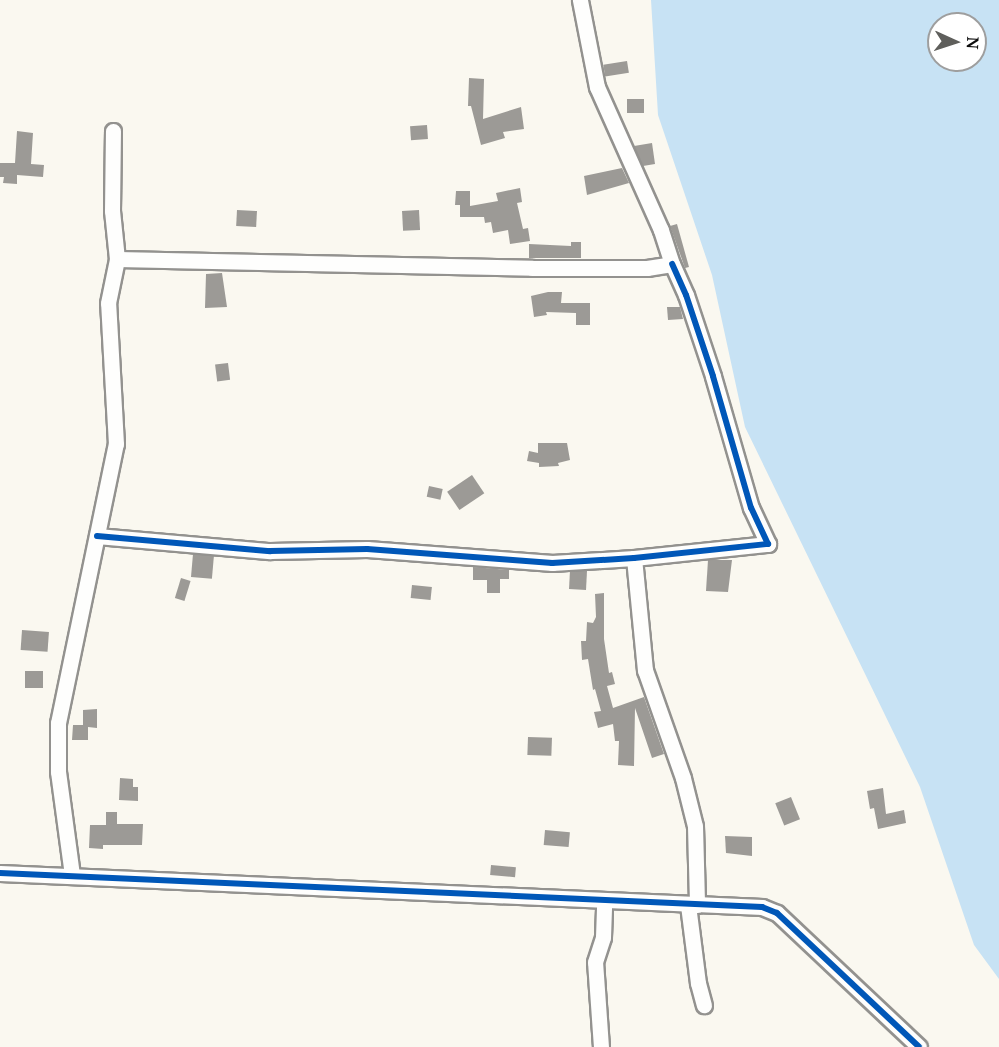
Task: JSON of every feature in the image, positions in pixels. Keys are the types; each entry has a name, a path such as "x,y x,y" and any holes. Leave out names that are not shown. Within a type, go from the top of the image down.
{"street":[{"path":"96,536 270,551 367,549 552,563 634,558 768,544 751,508 713,376 686,295 672,264 661,230 597,87 580,0"},
{"path":"72,875 58,772 58,723 116,444 108,303 117,259 112,211 113,131"},
{"path":"117,259 532,268 647,267 672,264"},
{"path":"634,558 645,670 683,778 695,826 692,905 698,983 704,1005"},
{"path":"0,873 248,886 762,907 777,913 919,1047"},
{"path":"601,1047 595,962 603,937 604,900"}],"water":[{"path":"651,0 999,0 999,979 974,945 920,787 745,427 712,275 658,115"}],"building":[{"path":"627,61 629,73 605,77 603,65"},
{"path":"469,78 484,79 483,119 521,107 524,129 503,132 505,138 481,145 471,106 468,106"},
{"path":"627,99 644,99 644,113 627,113"},
{"path":"427,125 428,139 411,140 410,126"},
{"path":"17,131 33,133 31,164 44,165 43,177 17,175 17,184 3,183 4,177 0,177 0,163 15,163"},
{"path":"652,143 655,164 643,166 634,146"},
{"path":"622,168 629,183 587,195 584,176"},
{"path":"520,188 522,202 517,203 523,229 528,228 530,241 510,244 508,230 493,233 491,222 485,223 484,217 460,217 460,205 455,205 456,191 470,191 470,206 498,201 496,193"},
{"path":"237,210 257,211 256,227 236,226"},
{"path":"419,210 420,230 403,231 402,211"},
{"path":"677,224 689,267 685,268 670,226"},
{"path":"571,242 581,242 581,258 529,258 529,244 571,246"},
{"path":"222,273 227,307 205,308 206,274"},
{"path":"562,292 561,303 590,303 590,325 576,325 576,313 546,312 547,315 534,317 531,296"},
{"path":"667,307 680,307 683,319 668,320"},
{"path":"228,363 230,380 217,381 215,365"},
{"path":"538,443 567,443 570,460 558,463 559,466 539,467 539,463 527,461 529,451 538,453"},
{"path":"472,475 484,493 459,510 447,492"},
{"path":"429,486 443,489 440,500 427,497"},
{"path":"193,554 214,556 212,579 191,577"},
{"path":"708,560 732,560 728,592 706,591"},
{"path":"473,567 509,570 509,579 500,579 500,593 487,593 487,580 473,580"},
{"path":"570,570 587,571 586,590 569,589"},
{"path":"181,578 191,581 184,601 175,598"},
{"path":"412,585 432,587 431,600 411,598"},
{"path":"604,593 604,639 609,673 612,672 615,684 607,686 613,708 644,697 664,754 652,758 635,708 634,766 618,765 619,741 615,741 613,724 598,728 594,712 601,711 595,689 593,690 588,659 582,660 581,641 586,641 587,622 593,623 596,617 595,594"},
{"path":"22,630 49,632 48,652 21,650"},
{"path":"25,671 43,671 43,688 25,688"},
{"path":"97,709 97,728 88,727 88,740 72,740 73,725 83,725 83,710"},
{"path":"528,737 552,738 551,756 527,755"},
{"path":"120,778 133,779 133,787 138,787 138,801 119,800"},
{"path":"883,788 886,814 904,810 906,823 878,829 874,808 870,809 867,791"},
{"path":"791,797 800,819 784,826 775,803"},
{"path":"106,812 117,812 117,824 143,824 142,845 103,845 103,849 89,848 90,825 106,825"},
{"path":"545,830 570,832 569,847 544,845"},
{"path":"725,836 752,837 752,856 726,853"},
{"path":"491,865 516,867 515,877 490,875"}],"cycle path":[{"path":"97,536 270,551 367,549 552,563 634,558 768,544 751,508 713,376 686,295 672,264"},
{"path":"0,873 762,907 777,913 919,1047"}]}
